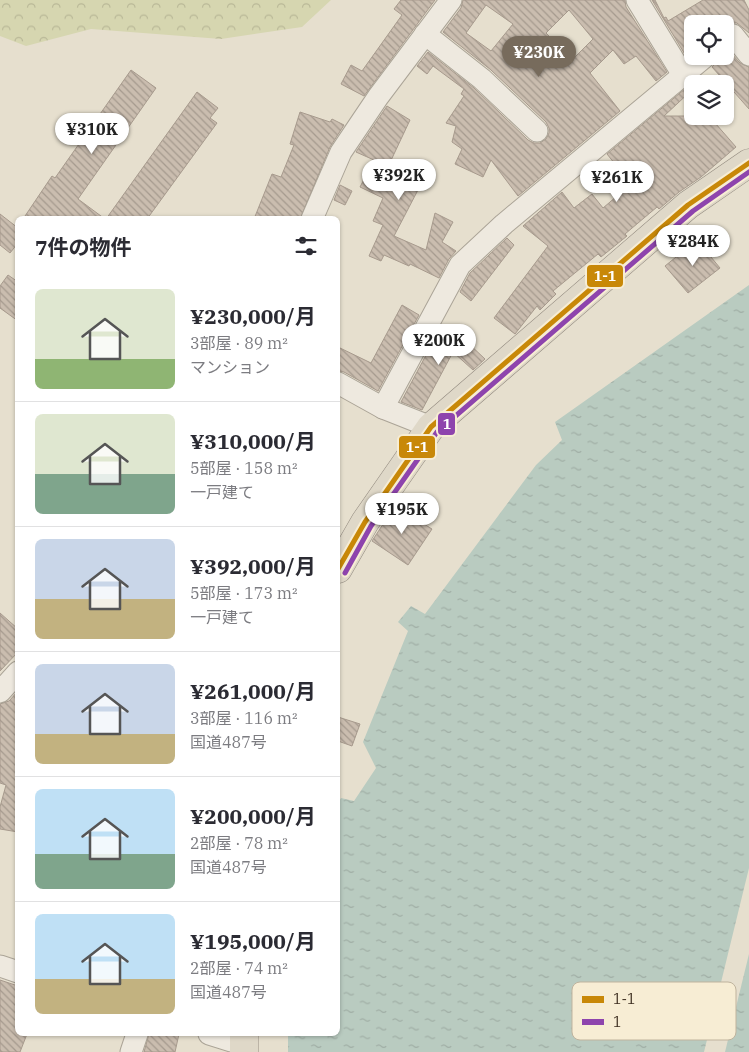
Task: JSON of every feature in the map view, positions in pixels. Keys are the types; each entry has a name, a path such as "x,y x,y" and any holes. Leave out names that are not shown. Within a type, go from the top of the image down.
{"highway":[{"path":"340,565 365,522 431,427 688,205 749,163"}],"street":[{"path":"313,216 341,152 378,98 451,0"},
{"path":"637,0 683,75"},
{"path":"425,34 482,79 537,131"},
{"path":"734,37 749,55"},
{"path":"383,408 460,264 504,224 695,65"},
{"path":"340,383 383,408 431,427"},
{"path":"0,692 15,675"},
{"path":"0,966 15,971"},
{"path":"131,1052 136,1036"},
{"path":"216,1036 244,1044"}],"green space":[{"path":"0,0 331,0 302,27 221,39 91,29 26,46 0,36"}],"water":[{"path":"749,285 749,868 721,982 572,982 572,1040 707,1040 704,1052 288,1052 288,1036 340,1036 340,800 341,798 354,801 376,768 363,742 408,631 398,622 411,606 425,614 536,465 562,440 555,422"},
{"path":"749,954 749,1052 725,1052 728,1040 736,1040 736,1007"}],"building":[{"path":"401,0 435,0 364,96 341,84 351,65 362,71 402,15 394,9"},
{"path":"463,0 625,0 626,7 667,72 656,81 636,56 624,64 613,50 590,73 620,111 518,196 491,160 483,177 455,164 462,149 452,142 456,126 446,123 464,96 461,94 464,89 433,66 427,74 417,66 428,52 474,88 528,140 540,143 546,139 549,128 546,122 491,70 443,32 461,8","holes":["486,5 513,24 491,51 466,33","569,10 593,39 572,60 546,33"]},
{"path":"652,0 655,0 664,18 666,17 668,21 703,0 744,0 749,10 749,33 737,23 734,23 734,15 684,15 684,53"},
{"path":"734,56 740,63 749,67 749,109 734,92 734,75 719,75 712,67 714,65 734,65"},
{"path":"131,70 156,88 78,199 101,216 25,216 52,176 55,178"},
{"path":"684,90 684,97 664,116 684,116 684,125 717,125 736,147 659,209 657,207 625,234 627,236 601,257 598,254 553,291 556,294 540,310 537,306 515,334 494,318 548,246 523,226 562,192 574,208 592,194 603,208 631,184 607,154"},
{"path":"197,92 218,108 210,118 217,123 149,216 108,216"},
{"path":"387,106 410,120 386,171 419,188 394,236 426,250 435,213 453,222 442,242 456,251 449,259 439,278 410,264 409,266 384,255 381,261 369,256 383,225 373,221 383,198 360,187 374,160 356,152"},
{"path":"300,112 330,122 332,119 344,125 330,147 301,216 255,216 272,174 281,177 294,145 290,144"},
{"path":"340,185 352,191 345,205 334,200"},
{"path":"0,214 15,226 15,247 10,253 0,245"},
{"path":"507,238 514,245 471,301 460,292 470,273"},
{"path":"697,240 720,268 688,293 665,266"},
{"path":"8,275 15,280 15,319 0,308 0,286"},
{"path":"402,305 419,315 378,391 340,371 340,348 371,363"},
{"path":"441,327 468,343 485,359 473,370 453,352 422,410 401,402"},
{"path":"395,506 432,529 408,565 372,541"},
{"path":"0,613 15,626 15,655 0,671"},
{"path":"15,694 15,832 0,829 0,807 6,785 0,783 0,704 9,701"},
{"path":"340,718 360,724 352,746 340,742"},
{"path":"0,980 15,985 15,1036 26,1036 20,1052 0,1052"},
{"path":"148,1036 179,1036 175,1052 144,1052"}],"transit line":[{"name":"1-1","path":"340,566 365,522 431,427 688,205 749,163"},
{"name":"1","path":"345,573 371,526 437,432 693,211 749,172"}]}
